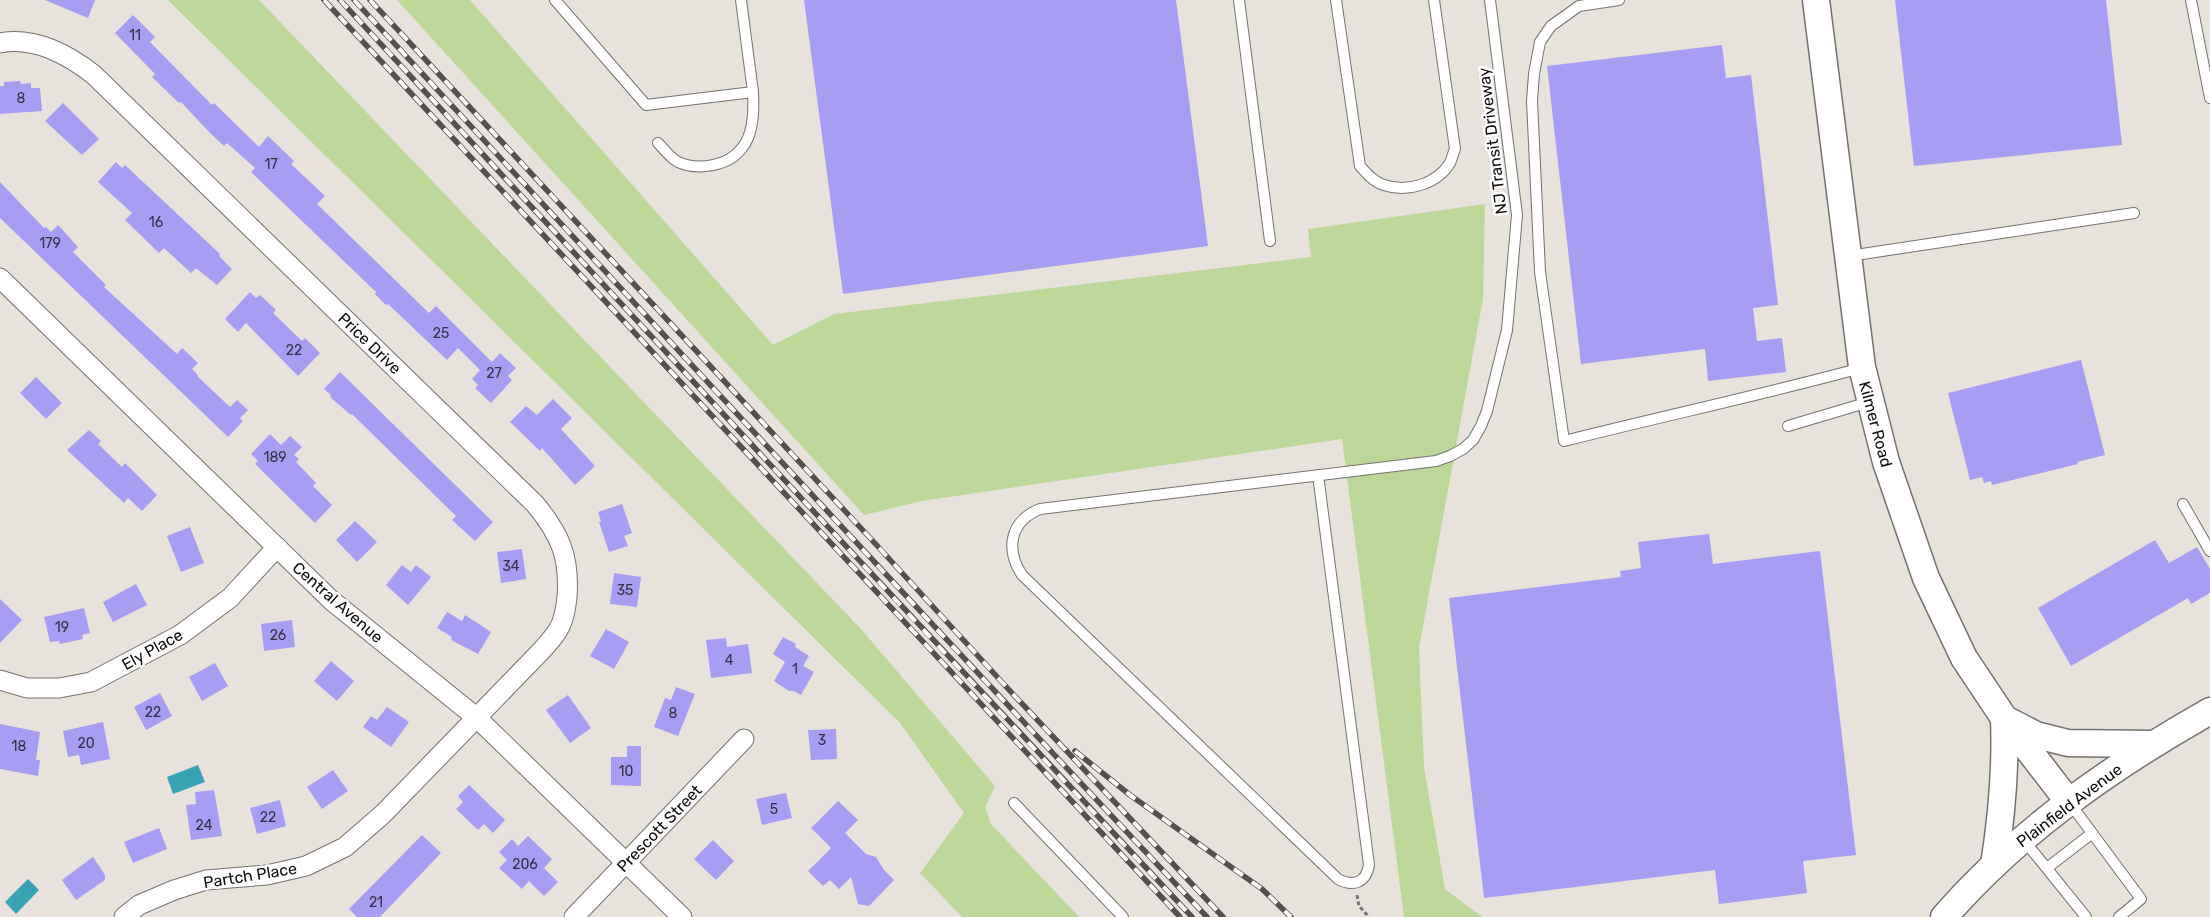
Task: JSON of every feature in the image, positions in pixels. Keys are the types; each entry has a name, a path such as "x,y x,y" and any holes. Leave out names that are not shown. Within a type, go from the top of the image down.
{"street":[{"name":"Kilmer Road","path":"1816,0 1862,367 1886,462 1926,578 1964,658 2004,718 2068,801"},
{"name":"Price Drive","path":"0,43 30,43 53,50 75,60 94,76 528,497 552,524 564,550 568,578 566,605 559,629 476,718"},
{"name":"Central Avenue","path":"0,278 331,600 476,718 682,917"},
{"name":"Ely Place","path":"0,680 27,688 59,688 91,682 180,635 230,598 277,547"},
{"name":"Plainfield Avenue","path":"1944,917 2022,838 2068,801 2152,744 2210,711"},
{"name":"Partch Place","path":"124,917 139,905 174,890 206,880 267,875 306,866 345,847 382,814 476,718"},
{"path":"2004,718 2036,735 2068,743 2152,744"},
{"path":"1994,865 2002,814 2006,762 2004,718"},
{"name":"Prescott Street","path":"574,917 744,738"}],"lane":[{"path":"555,0 646,105 753,92"},
{"path":"658,143 678,162 696,166 712,165 731,159 743,148 751,128 754,108 741,0"},
{"path":"1239,0 1270,241"},
{"path":"1336,0 1360,166 1372,179 1384,185 1401,188 1422,185 1437,177 1450,163 1455,148 1434,0"},
{"name":"NJ Transit Driveway","path":"1355,884 1347,884 1338,879 1022,574 1014,563 1011,549 1014,536 1027,514 1040,509 1436,460 1450,456 1473,440 1487,411 1507,330 1517,215 1490,0"},
{"path":"1619,0 1580,6 1551,26 1540,42 1534,74 1532,101 1540,272 1564,441 1701,409 1862,367"},
{"path":"2191,0 2210,98"},
{"path":"1848,257 2134,213"},
{"path":"1788,426 1870,402"},
{"path":"1318,475 1368,865 1368,873 1355,884"},
{"path":"2183,504 2210,552"},
{"path":"2068,801 2141,900 2118,917"},
{"path":"1014,802 1123,917"},
{"path":"2047,868 2092,834"},
{"path":"2022,838 2086,917"}],"path":[{"path":"1355,884 1359,906 1369,917"}],"green space":[{"path":"168,0 259,0 861,629 995,786 985,807 991,824 1079,917 962,917 920,873 964,813 900,723"},
{"path":"397,0 470,0 773,345 834,314 1311,257 1308,229 1485,204 1483,299 1419,648 1424,767 1445,889 1482,917 1404,917 1342,439 922,501 864,515"}],"water":[{"path":"198,765 205,782 173,794 167,777"},
{"path":"28,879 39,890 16,914 5,902"}],"building":[{"path":"45,0 95,0 88,18"},
{"path":"804,0 1176,0 1208,246 843,294"},
{"path":"1895,0 2106,0 2122,145 1914,166"},
{"path":"133,15 155,37 150,42 212,105 214,103 259,147 268,136 294,161 291,164 325,196 317,204 429,313 436,306 492,362 500,353 516,368 508,376 512,380 491,403 475,388 478,385 472,379 480,370 458,348 447,360 388,304 386,305 375,294 376,292 251,172 255,168 227,143 224,146 181,102 179,103 152,77 155,74 115,33"},
{"path":"1722,45 1726,78 1751,75 1778,305 1753,308 1757,341 1782,338 1786,372 1708,381 1705,349 1581,364 1547,66"},
{"path":"20,81 21,84 31,83 31,88 40,88 42,111 0,114 0,86 4,86 4,82"},
{"path":"63,103 99,139 82,155 45,121"},
{"path":"116,162 122,168 125,165 220,254 219,256 232,269 217,285 196,268 191,273 164,248 159,253 125,220 132,213 98,182"},
{"path":"0,182 44,228 46,227 51,232 58,225 78,247 73,252 106,285 104,287 177,354 182,348 198,363 192,369 197,376 230,407 237,400 248,410 240,418 243,421 228,437 0,218"},
{"path":"250,292 256,298 260,295 276,310 273,313 302,341 305,338 320,353 298,376 246,323 238,332 225,319"},
{"path":"2081,360 2105,455 2077,462 2078,464 1992,485 1991,481 1984,483 1982,477 1970,480 1948,393"},
{"path":"340,372 493,522 475,541 452,520 456,516 352,414 331,398 330,394 324,389"},
{"path":"36,377 62,403 46,419 20,393"},
{"path":"553,399 572,418 561,429 595,466 575,485 542,448 540,451 510,422 526,406 537,415"},
{"path":"89,430 101,441 98,444 122,467 125,463 157,495 142,511 128,498 124,503 67,450"},
{"path":"270,434 281,445 290,436 302,447 294,455 299,459 296,462 316,483 313,486 332,505 315,523 255,464 258,461 251,454"},
{"path":"622,504 632,533 624,536 628,546 609,552 599,522 601,521 598,512"},
{"path":"355,521 377,542 357,562 336,540"},
{"path":"190,527 204,563 181,572 167,536"},
{"path":"1709,534 1713,564 1820,551 1856,855 1803,861 1807,893 1719,904 1715,870 1484,898 1449,598 1621,577 1620,571 1641,568 1638,542"},
{"path":"2155,540 2169,563 2197,547 2210,569 2210,593 2191,604 2188,598 2071,666 2038,608"},
{"path":"522,549 526,579 501,583 497,552"},
{"path":"402,565 411,572 416,565 431,577 408,605 386,585"},
{"path":"614,573 641,577 637,607 610,604"},
{"path":"136,584 147,605 113,622 103,602"},
{"path":"0,599 22,620 0,643"},
{"path":"84,608 90,633 82,635 83,639 60,644 59,641 50,642 44,617"},
{"path":"447,612 462,621 465,615 491,632 478,654 451,640 452,637 437,628"},
{"path":"292,620 295,647 264,651 261,624"},
{"path":"606,629 629,642 614,669 590,656"},
{"path":"783,637 796,644 795,647 809,656 803,666 814,672 801,695 794,691 789,691 774,681 785,662 773,654"},
{"path":"726,638 727,647 748,644 752,673 711,678 706,640"},
{"path":"331,661 354,681 337,701 314,681"},
{"path":"215,663 228,686 202,701 189,677"},
{"path":"676,687 695,694 678,736 654,727 665,698 671,700"},
{"path":"160,693 172,716 146,730 134,707"},
{"path":"568,695 591,728 570,743 546,710"},
{"path":"387,707 409,722 391,747 363,727 371,716 377,720"},
{"path":"103,722 110,759 81,765 79,755 68,757 63,731"},
{"path":"0,724 40,732 36,760 40,760 38,776 0,769"},
{"path":"836,729 837,759 811,760 808,730"},
{"path":"627,746 641,746 641,786 611,785 611,757 627,757"},
{"path":"333,770 348,791 322,809 307,787"},
{"path":"469,785 505,820 493,833 484,824 478,830 456,809 463,802 458,796"},
{"path":"214,790 222,836 191,840 186,805 196,804 195,792"},
{"path":"786,793 792,818 762,825 756,799"},
{"path":"280,800 286,826 257,834 250,808"},
{"path":"838,801 858,820 845,833 866,854 876,857 884,870 894,880 869,906 858,904 851,877 839,889 830,880 823,886 808,871 831,848 811,828"},
{"path":"159,828 167,849 133,863 124,842"},
{"path":"422,835 441,853 380,917 357,917 349,909"},
{"path":"528,836 552,859 544,868 558,882 544,896 529,881 522,889 499,868 507,860 499,852 512,839 518,846"},
{"path":"713,840 734,861 716,880 694,859"},
{"path":"93,857 105,875 105,880 76,900 62,880"}],"railway":[{"path":"324,0 1180,917"},
{"path":"340,0 1192,917"},
{"path":"354,0 1207,917"},
{"path":"370,0 1011,692 1223,917"},
{"path":"1075,751 1130,795 1262,889 1291,917"}]}
